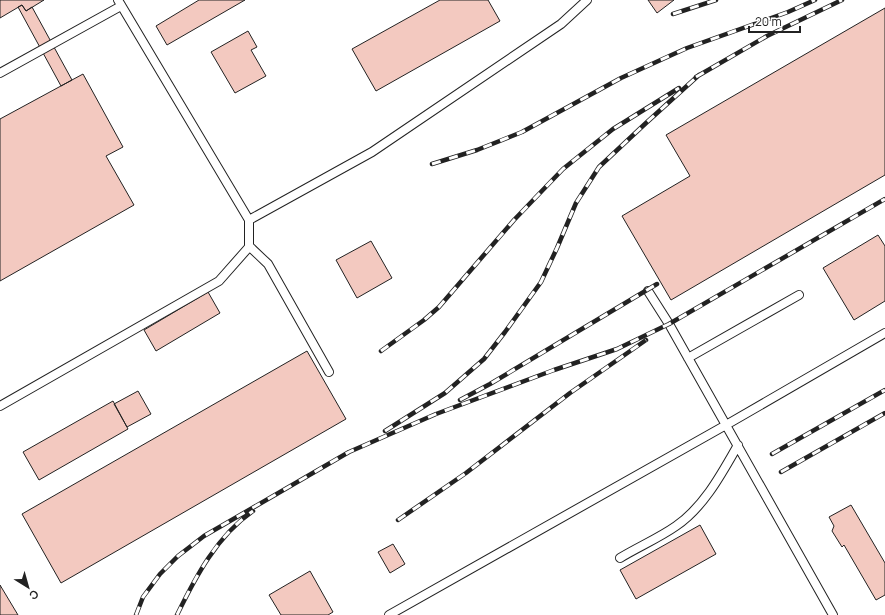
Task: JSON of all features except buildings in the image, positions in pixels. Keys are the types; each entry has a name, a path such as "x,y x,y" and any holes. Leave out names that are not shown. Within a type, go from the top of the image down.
{"lane":[{"path":"249,220 372,152 561,24 587,0"},
{"path":"0,74 120,3 249,220 249,246 219,281 0,406"},
{"path":"249,246 268,264 329,372"},
{"path":"648,291 738,445 833,615"},
{"path":"688,358 798,295"},
{"path":"389,615 726,425 885,333"},
{"path":"620,558 677,526 690,514 717,482 738,445"}],"railway":[{"path":"673,14 716,0"},
{"path":"432,164 477,150 522,132 621,78 687,48 788,12 815,0"},
{"path":"696,77 767,36 842,0"},
{"path":"385,431 445,393 484,359 541,282 576,203 599,167 699,75"},
{"path":"381,351 424,320 439,307 514,220 563,169 613,129 679,88"},
{"path":"136,615 143,597 160,574 178,556 204,536 349,452 436,414 554,370 617,349 669,324 885,199"},
{"path":"460,400 490,384 657,284"},
{"path":"398,520 466,473 570,393 646,340"},
{"path":"772,454 885,390"},
{"path":"781,472 885,413"},
{"path":"177,615 200,572 218,545 240,521 253,511"}]}
